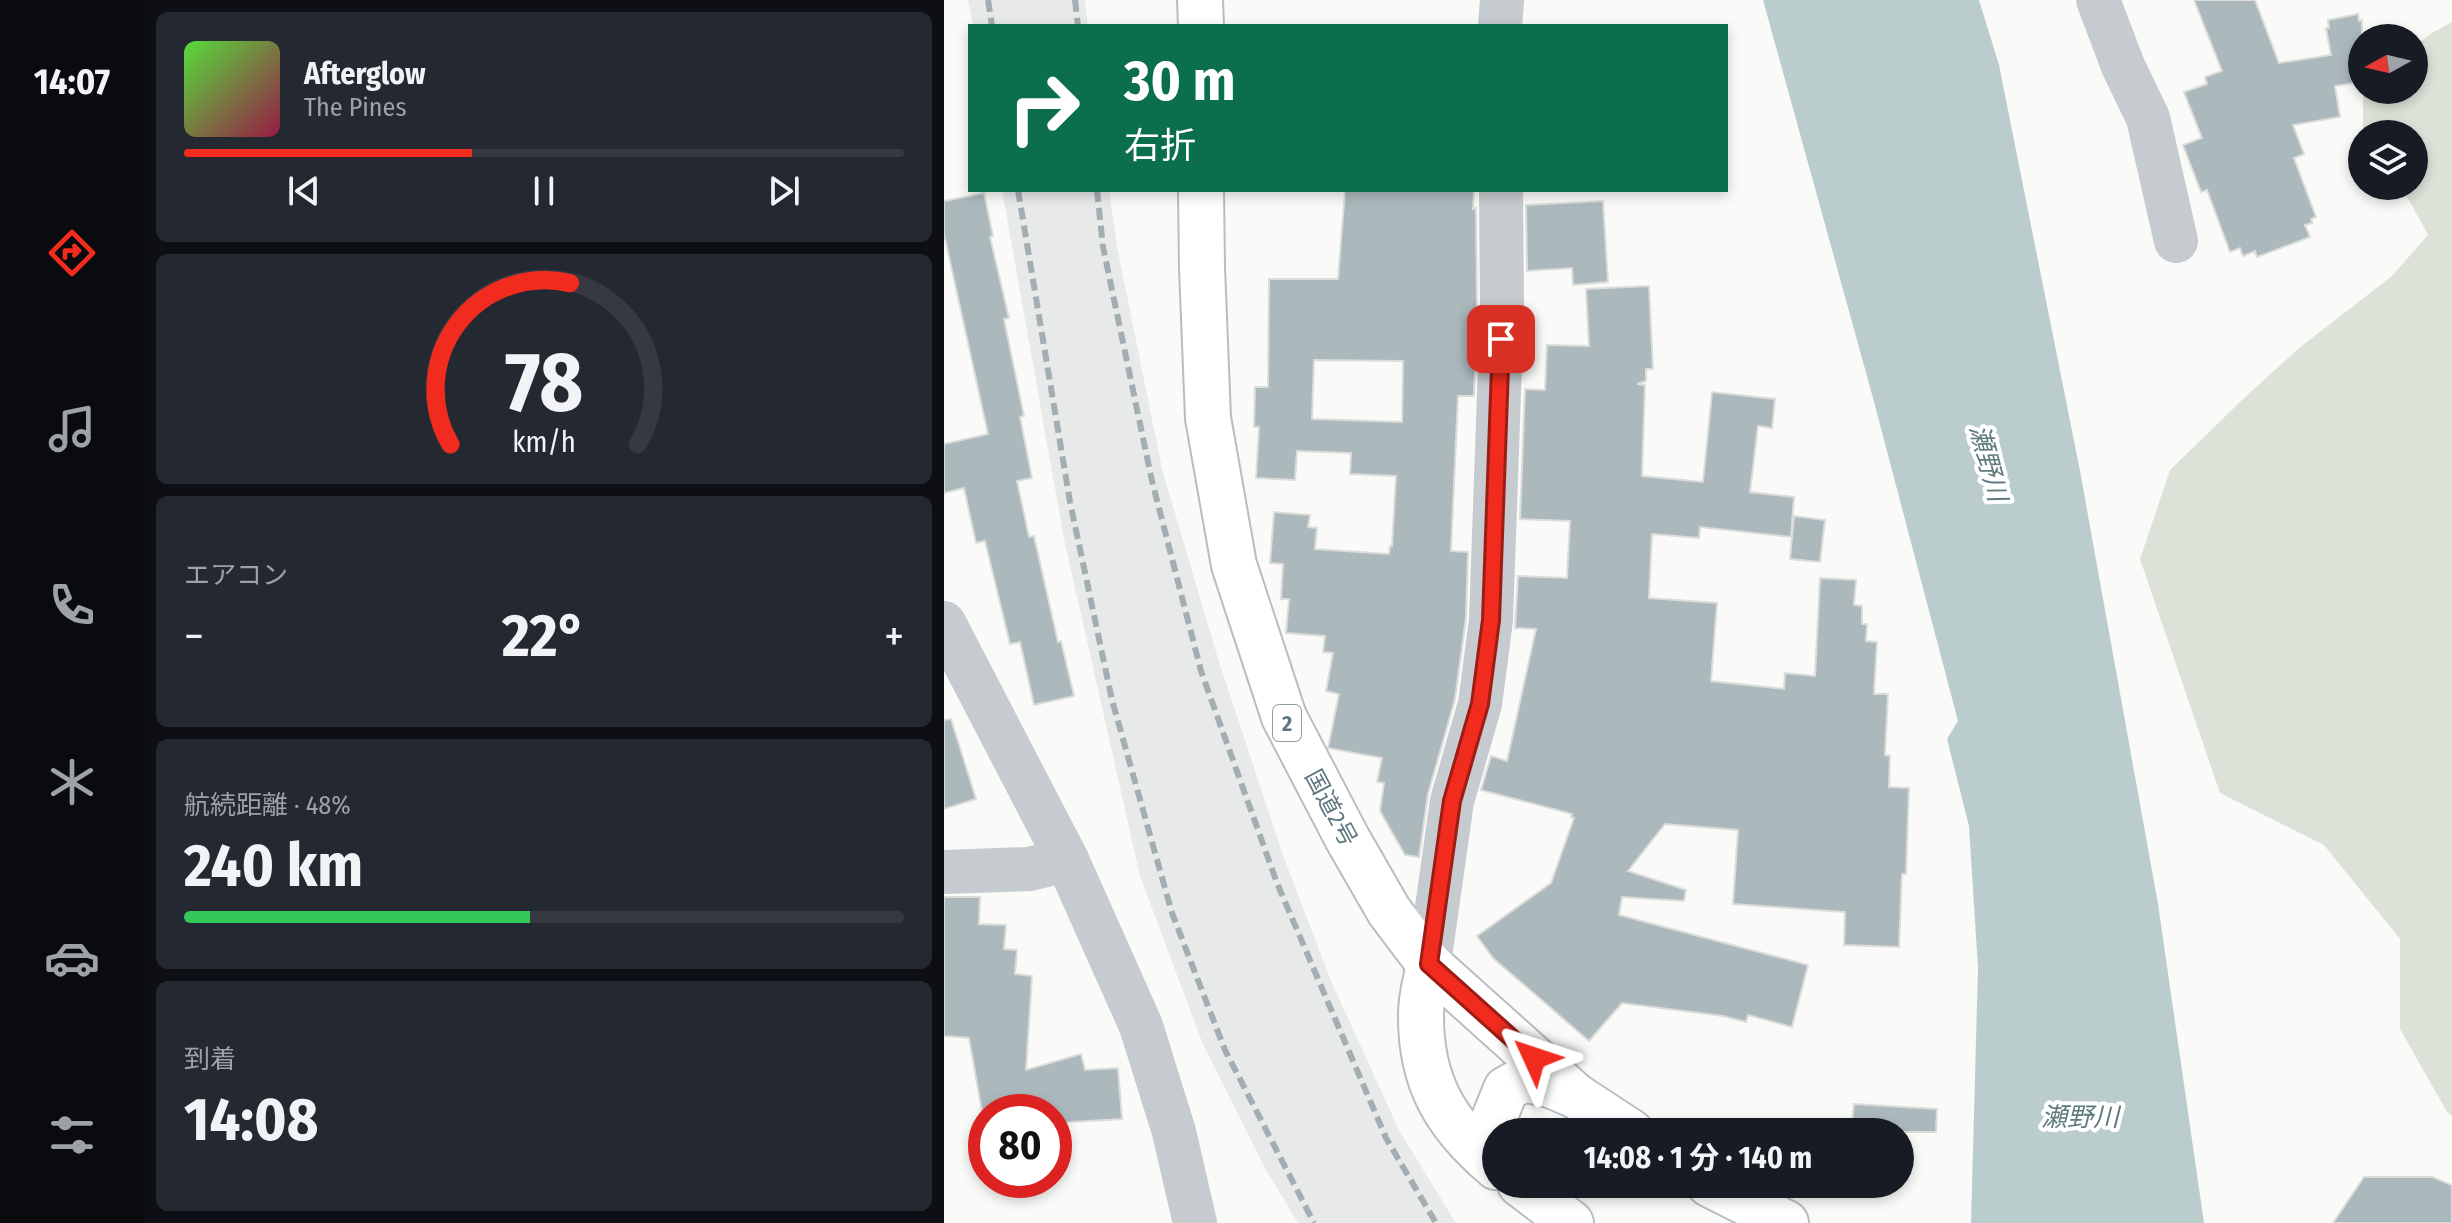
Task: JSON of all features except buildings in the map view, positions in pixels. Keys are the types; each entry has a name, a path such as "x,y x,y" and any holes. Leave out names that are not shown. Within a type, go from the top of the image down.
{"main road":[{"path":"1200,0 1201,24"},
{"name":"国道2号","path":"1201,192 1208,418 1234,565 1284,717 1389,911 1429,964 1576,1096 1610,1118"},
{"path":"1429,964 1421,1010 1423,1057 1441,1107 1468,1144 1482,1156"},
{"path":"1494,1118 1506,1089 1524,1079 1576,1096"},
{"path":"1538,1198 1571,1223"},
{"path":"1737,1198 1786,1223"}],"street":[{"path":"1500,24 1502,0"},
{"path":"2098,0 2123,66 2148,118 2176,241"},
{"path":"1429,964 1452,801 1480,704 1491,620 1502,308 1501,192"},
{"path":"944,623 1067,860 1141,1026 1174,1132 1195,1223"},
{"path":"944,872 1029,869 1067,860"}],"shaded area":[{"path":"968,0 1085,0 1088,24 973,24"},
{"path":"2452,22 2452,1116 2400,1029 2400,939 2324,845 2220,793 2140,559 2170,470 2299,348 2392,276 2428,235 2409,200 2428,200 2428,120 2363,120 2363,104 2428,104 2430,34"},
{"path":"1002,192 1109,192 1117,246 1162,469 1219,662 1284,858 1331,981 1400,1132 1456,1223 1298,1223 1265,1168 1202,1042 1140,876 1064,539"}],"water":[{"name":"瀬野川","path":"1763,0 1979,0 1999,65 2080,471 2158,904 2204,1223 1971,1223 1978,968 1969,826 1947,739 1958,721"}],"railway":[{"path":"988,0 992,24"},
{"path":"1075,0 1078,24"},
{"path":"1018,192 1070,502 1112,700 1172,913 1225,1050 1314,1223"},
{"path":"1097,192 1103,247 1152,481 1201,671 1277,883 1386,1138 1436,1223"}],"route":[{"path":"1501,339 1491,620 1480,704 1452,801 1429,964 1534,1058"}]}
